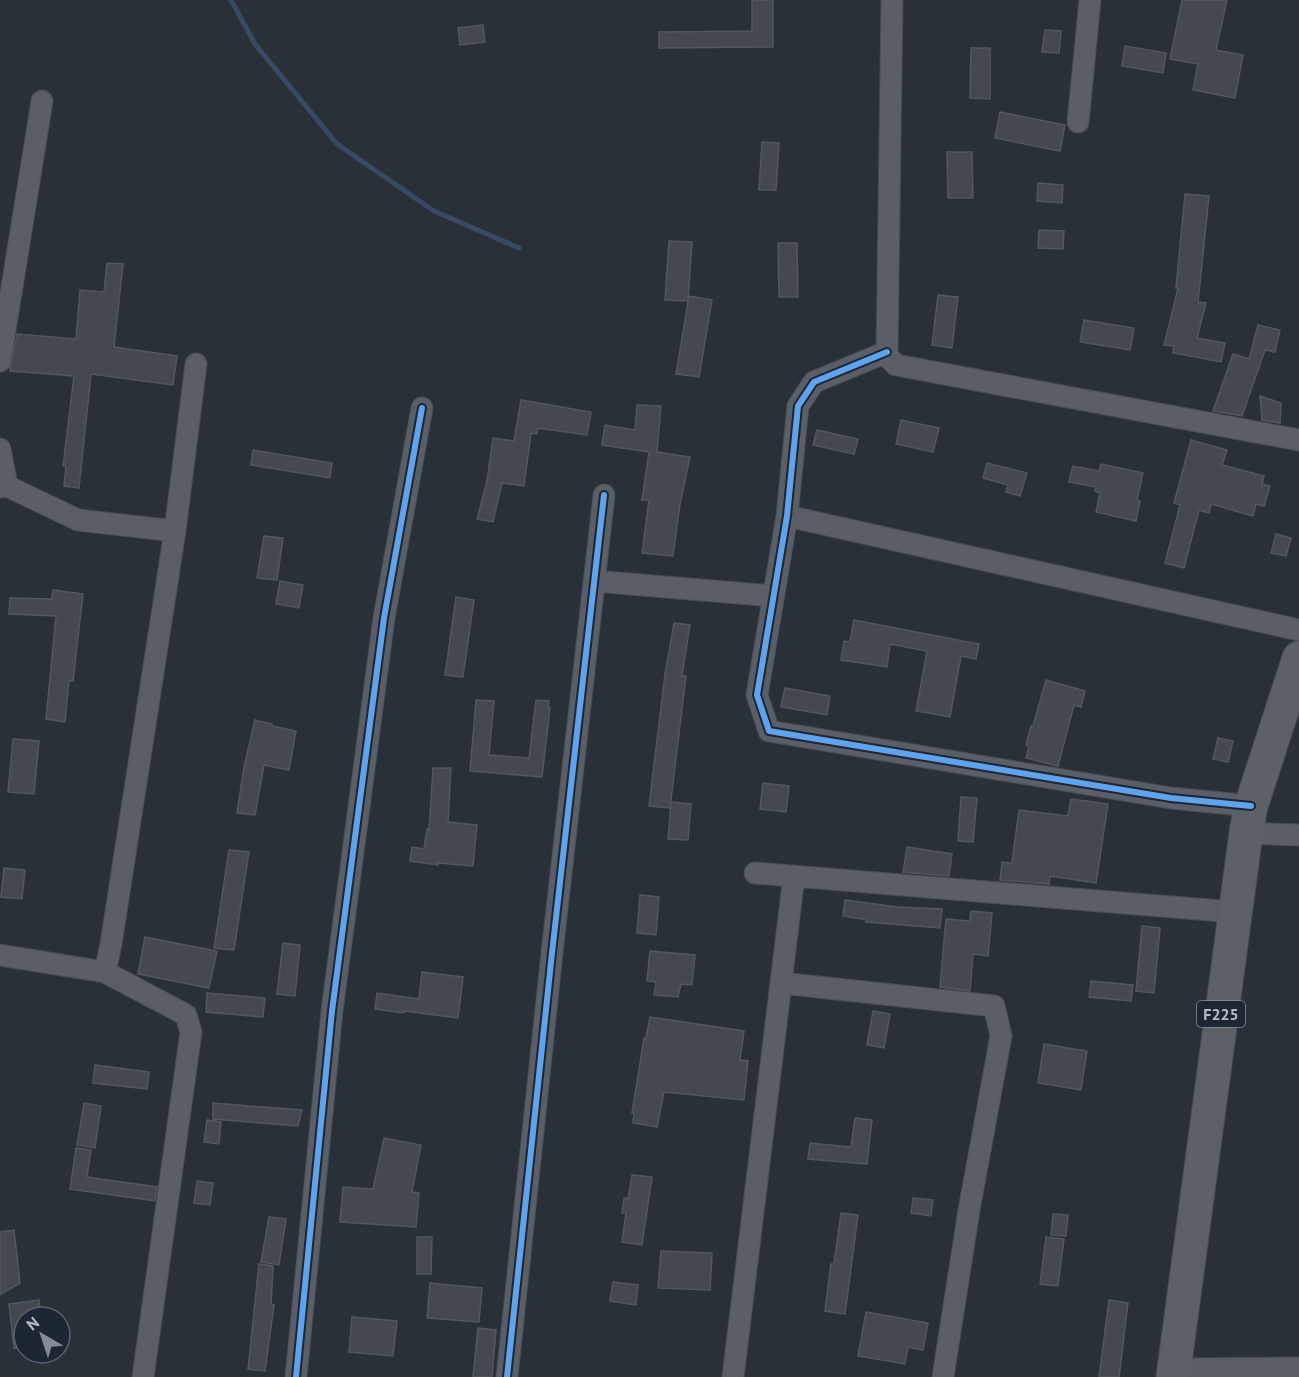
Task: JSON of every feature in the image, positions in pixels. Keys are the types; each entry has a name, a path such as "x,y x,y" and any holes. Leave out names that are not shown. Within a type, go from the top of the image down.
{"main road":[{"name":"F225","path":"1174,1373 1234,912 1249,820 1299,658"}],"street":[{"path":"892,0 887,352 889,358 896,365 1299,440"},
{"path":"1078,122 1090,0"},
{"path":"0,361 42,101"},
{"path":"887,352 814,382 798,406 787,516 757,695 769,731 1171,798 1299,835"},
{"path":"105,972 175,531 196,364"},
{"path":"296,1377 335,988 384,618 422,408"},
{"path":"0,449 4,487 78,520 175,531"},
{"path":"507,1377 604,495"},
{"path":"787,516 1299,630"},
{"path":"594,581 773,596"},
{"path":"755,873 1234,912"},
{"path":"733,1377 794,876"},
{"path":"0,955 105,972 186,1015 191,1032 143,1377"},
{"path":"781,983 994,1006 1000,1036 969,1210 943,1377"},
{"path":"1174,1373 1299,1368"}],"building":[{"path":"752,0 773,0 773,47 659,48 659,32 752,31"},
{"path":"1182,0 1227,0 1216,50 1243,55 1235,98 1193,90 1198,64 1170,59"},
{"path":"483,25 485,42 460,45 458,28"},
{"path":"1045,30 1061,31 1059,53 1042,52"},
{"path":"1125,46 1166,53 1163,73 1122,66"},
{"path":"971,48 990,48 990,99 970,98"},
{"path":"1000,112 1065,125 1060,151 995,138"},
{"path":"762,142 779,143 776,190 759,190"},
{"path":"947,152 972,152 973,198 948,198"},
{"path":"1038,183 1063,185 1062,203 1037,201"},
{"path":"1185,194 1209,196 1198,302 1206,303 1197,338 1225,343 1221,362 1173,353 1174,346 1164,345 1178,289 1176,288"},
{"path":"1039,230 1064,231 1063,249 1038,248"},
{"path":"669,241 692,242 688,301 665,300"},
{"path":"778,243 797,243 798,297 779,297"},
{"path":"107,263 123,264 114,347 177,356 173,385 91,374 79,488 64,486 66,466 63,466 74,376 10,371 10,368 17,334 76,339 80,290 104,292"},
{"path":"938,295 958,297 952,348 932,345"},
{"path":"689,296 712,300 699,377 676,374"},
{"path":"1084,320 1134,328 1130,350 1080,342"},
{"path":"1258,325 1280,330 1275,352 1265,350 1242,416 1213,411 1233,354 1249,359"},
{"path":"1260,396 1281,403 1280,423 1262,420"},
{"path":"521,400 591,412 587,435 538,428 537,434 531,433 524,486 502,483 493,522 477,519 487,481 493,438 514,441"},
{"path":"637,405 661,406 657,452 690,457 680,504 673,556 642,553 649,500 642,500 649,452 602,445 605,425 635,430"},
{"path":"901,420 939,428 933,452 896,444"},
{"path":"817,430 858,439 854,454 813,445"},
{"path":"1191,440 1227,450 1222,465 1264,476 1262,484 1270,486 1264,506 1256,504 1253,516 1211,504 1209,513 1199,510 1184,568 1165,563 1180,505 1174,503"},
{"path":"253,450 332,463 330,478 251,465"},
{"path":"987,463 1027,473 1020,496 1006,492 1008,485 983,478"},
{"path":"1101,464 1143,473 1137,500 1140,501 1136,521 1096,512 1100,493 1095,491 1096,487 1069,482 1073,466 1099,471"},
{"path":"1276,534 1291,538 1286,556 1271,553"},
{"path":"264,536 283,538 277,580 257,578"},
{"path":"280,581 303,585 299,608 276,604"},
{"path":"53,590 83,594 73,681 69,681 65,722 46,719 56,616 9,614 10,598 52,599"},
{"path":"456,597 474,600 463,677 445,675"},
{"path":"854,620 979,644 976,659 961,656 950,717 916,711 927,651 890,644 887,667 841,660 844,641 850,642"},
{"path":"674,623 690,625 682,676 686,676 670,808 649,806 665,674"},
{"path":"1046,680 1085,691 1081,707 1074,705 1058,766 1026,758 1029,746 1026,745"},
{"path":"785,688 830,696 827,715 781,707"},
{"path":"476,700 494,701 489,755 529,758 536,700 549,701 542,777 470,771"},
{"path":"255,720 296,731 289,770 264,765 255,815 237,813 244,767"},
{"path":"1218,738 1233,741 1228,762 1213,759"},
{"path":"13,739 39,741 34,794 8,792"},
{"path":"433,768 451,768 448,822 477,825 473,866 410,861 412,847 424,849 427,829 429,830"},
{"path":"763,783 789,786 786,812 760,809"},
{"path":"961,797 977,798 973,842 958,841"},
{"path":"1071,799 1108,804 1096,883 1050,876 1049,884 1000,880 1002,862 1012,863 1019,810 1068,816"},
{"path":"671,802 691,804 688,840 668,839"},
{"path":"907,847 952,854 949,876 903,872"},
{"path":"229,850 249,852 234,950 214,948"},
{"path":"4,868 25,870 22,899 1,897"},
{"path":"640,895 659,897 656,935 637,933"},
{"path":"845,900 898,907 942,909 940,928 866,922 867,920 843,916"},
{"path":"971,911 992,913 988,956 973,954 970,991 940,987 946,919 970,921"},
{"path":"1142,926 1160,928 1154,993 1136,991"},
{"path":"145,937 217,951 209,988 138,974"},
{"path":"283,943 300,945 295,996 277,994"},
{"path":"650,951 695,955 692,985 681,984 678,997 654,995 656,982 647,981"},
{"path":"422,972 463,977 458,1018 375,1009 377,993 419,999"},
{"path":"1091,981 1133,985 1131,1001 1089,997"},
{"path":"207,993 265,998 263,1017 206,1012"},
{"path":"873,1011 890,1014 884,1048 867,1045"},
{"path":"650,1017 744,1031 740,1060 748,1061 744,1100 664,1092 657,1127 633,1123 634,1113 632,1113 644,1038 646,1038"},
{"path":"1044,1044 1087,1051 1081,1090 1038,1083"},
{"path":"95,1065 149,1072 147,1089 93,1083"},
{"path":"84,1103 101,1106 95,1148 77,1145"},
{"path":"213,1103 302,1110 298,1126 213,1119"},
{"path":"855,1118 872,1120 867,1164 808,1159 810,1143 851,1147"},
{"path":"207,1120 221,1122 219,1144 204,1142"},
{"path":"384,1138 421,1145 412,1192 419,1193 416,1227 340,1222 343,1187 373,1189"},
{"path":"76,1148 91,1150 87,1177 157,1187 155,1201 70,1189"},
{"path":"632,1175 652,1177 642,1245 622,1242 626,1213 622,1213 624,1198 628,1199"},
{"path":"197,1181 213,1183 210,1205 194,1203"},
{"path":"913,1198 933,1200 931,1216 911,1213"},
{"path":"841,1213 858,1215 845,1314 825,1311"},
{"path":"1053,1214 1068,1215 1066,1236 1051,1235"},
{"path":"269,1217 286,1219 279,1265 261,1262"},
{"path":"14,1230 20,1283 0,1295 0,1232"},
{"path":"417,1237 432,1237 431,1274 417,1274"},
{"path":"1046,1237 1064,1239 1058,1286 1040,1284"},
{"path":"661,1251 712,1253 710,1290 658,1288"},
{"path":"259,1264 273,1266 271,1304 274,1305 265,1371 248,1369"},
{"path":"613,1282 638,1285 636,1305 610,1301"},
{"path":"430,1283 482,1288 479,1322 427,1318"},
{"path":"39,1300 40,1305 12,1305 12,1330 9,1304"},
{"path":"1109,1300 1128,1303 1119,1377 1099,1377"},
{"path":"866,1312 928,1323 923,1350 908,1347 905,1364 858,1356"},
{"path":"352,1317 397,1321 393,1356 349,1352"},
{"path":"478,1328 496,1330 492,1377 473,1377"}],"waterway":[{"path":"231,0 255,44 337,144 434,211 519,248"}],"cycle path":[{"path":"887,352 814,382 798,406 787,516 757,695 769,731 1171,798 1251,806"},
{"path":"296,1377 332,1011 384,618 422,408"},
{"path":"507,1377 604,495"}]}
